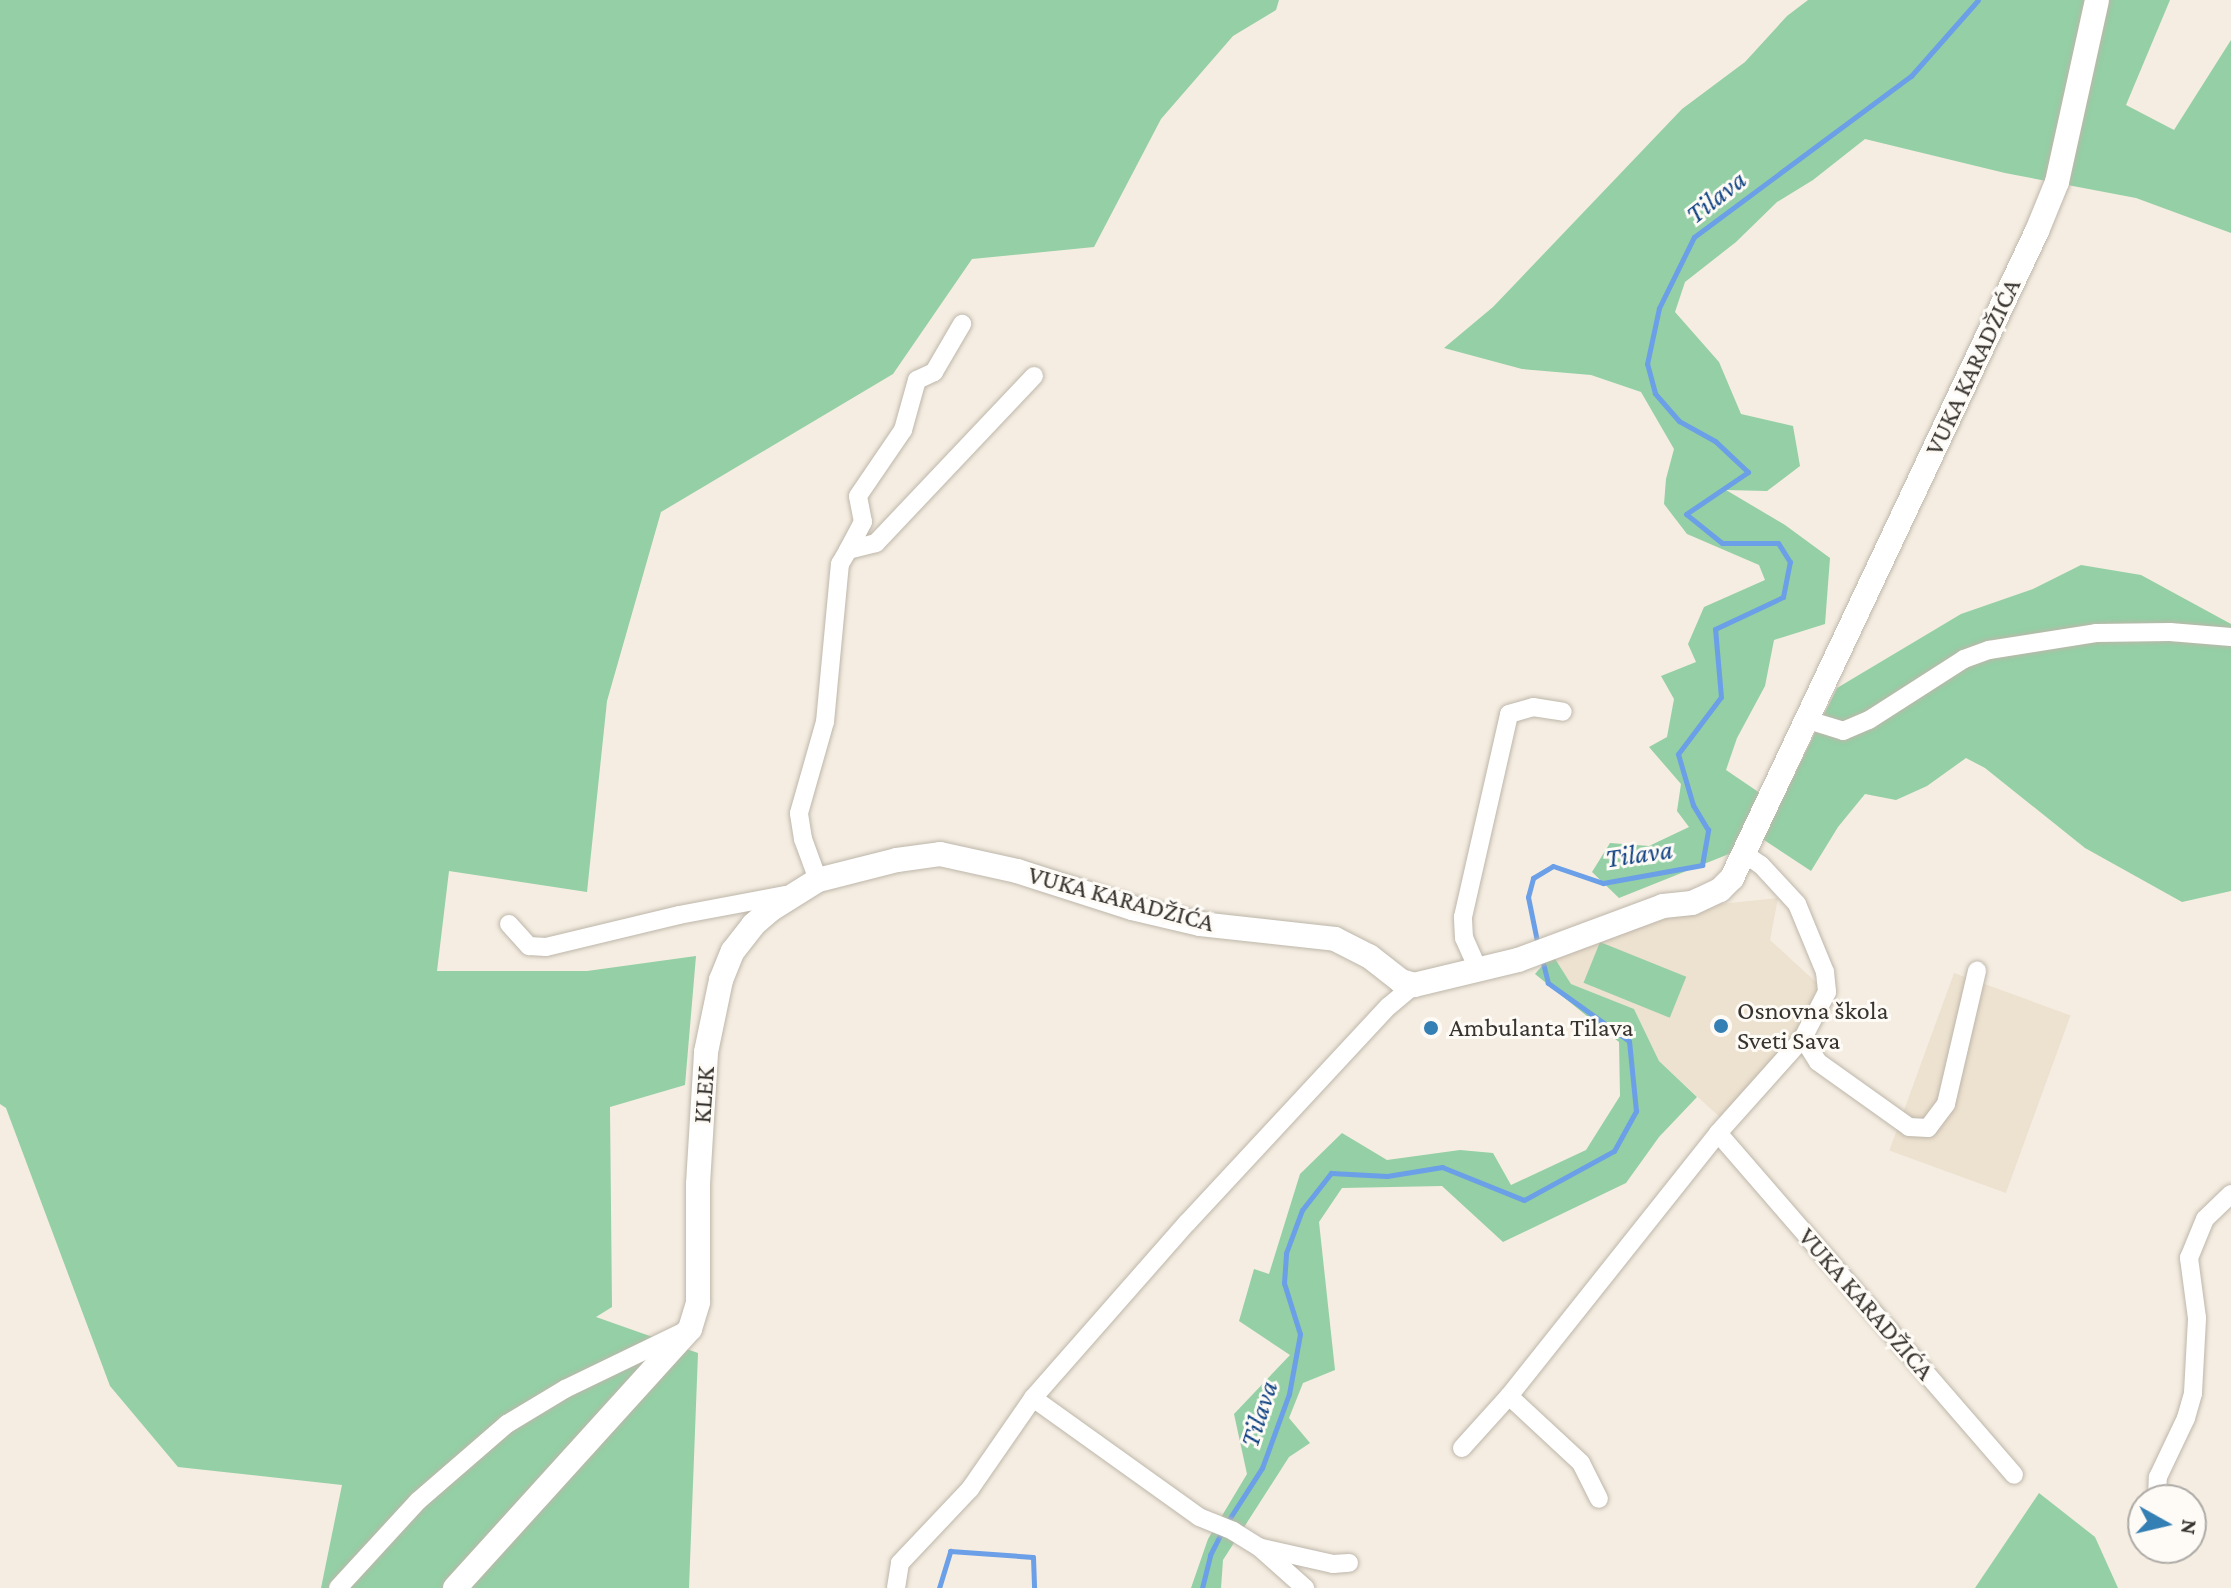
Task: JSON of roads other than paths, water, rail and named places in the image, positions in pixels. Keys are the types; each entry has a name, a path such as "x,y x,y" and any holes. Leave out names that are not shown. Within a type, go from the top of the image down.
{"street":[{"name":"VUKA KARADŽIĆA","path":"896,1588 900,1563 970,1489 1033,1398 1187,1223 1389,1006 1414,985 1477,967 1518,960 1663,906 1692,903 1720,890 1732,878 2042,219 2057,182 2097,0"},
{"path":"818,880 803,839 799,813 825,722 840,564 863,522 858,496 903,430 917,380 934,372 962,324"},
{"path":"848,550 876,543 1034,376"},
{"path":"1808,720 1843,731 1869,720 1964,659 1989,650 2096,633 2170,632 2231,637"},
{"path":"1477,967 1464,938 1463,917 1509,714 1533,707 1563,712"},
{"name":"VUKA KARADŽIĆA","path":"509,924 529,946 546,947 679,915 797,893 818,880 897,860 940,854 1017,871 1132,908 1200,924 1335,939 1414,985"},
{"path":"1462,1448 1509,1396 1718,1133 1803,1038 1827,992 1825,972 1797,904 1761,865 1745,854"},
{"name":"KLEK","path":"690,1329 698,1302 698,1184 706,1052 721,980 733,951 753,925 797,893"},
{"path":"1803,1038 1818,1062 1875,1106 1909,1127 1928,1128 1946,1104 1977,971"},
{"name":"VUKA KARADŽIĆA","path":"1718,1133 2014,1475"},
{"path":"2158,1484 2158,1477 2186,1418 2193,1393 2197,1318 2189,1258 2205,1219 2231,1194"},
{"path":"338,1588 418,1501 507,1424 634,1353 690,1329"},
{"path":"455,1588 690,1329"},
{"path":"1509,1396 1581,1463 1599,1499"},
{"path":"1033,1398 1199,1517 1233,1531 1259,1547 1305,1588"},
{"path":"1259,1547 1333,1564 1349,1563"}],"waterway":[{"name":"Tilava","path":"1538,946 1528,897 1533,878 1553,866 1603,883 1702,865 1708,830 1693,805 1678,754 1721,697 1715,629 1783,597 1790,562 1778,543 1722,543 1686,514 1748,472 1715,441 1679,421 1655,393 1647,364 1659,308 1694,237 1911,76 1978,0"},
{"name":"Tilava","path":"1226,1524 1262,1468 1289,1394 1300,1334 1284,1283 1286,1253 1302,1210 1331,1173 1387,1176 1442,1167 1524,1200 1614,1151 1636,1111 1629,1041 1548,983 1542,959"},
{"name":"Tilava","path":"1202,1588 1210,1555 1221,1533"},
{"path":"939,1588 950,1551 1033,1557 1034,1588"}],"place":[{"name":"Osnovna škola Sveti Sava","path":"1721,1026"},
{"name":"Ambulanta Tilava","path":"1431,1028"}]}
